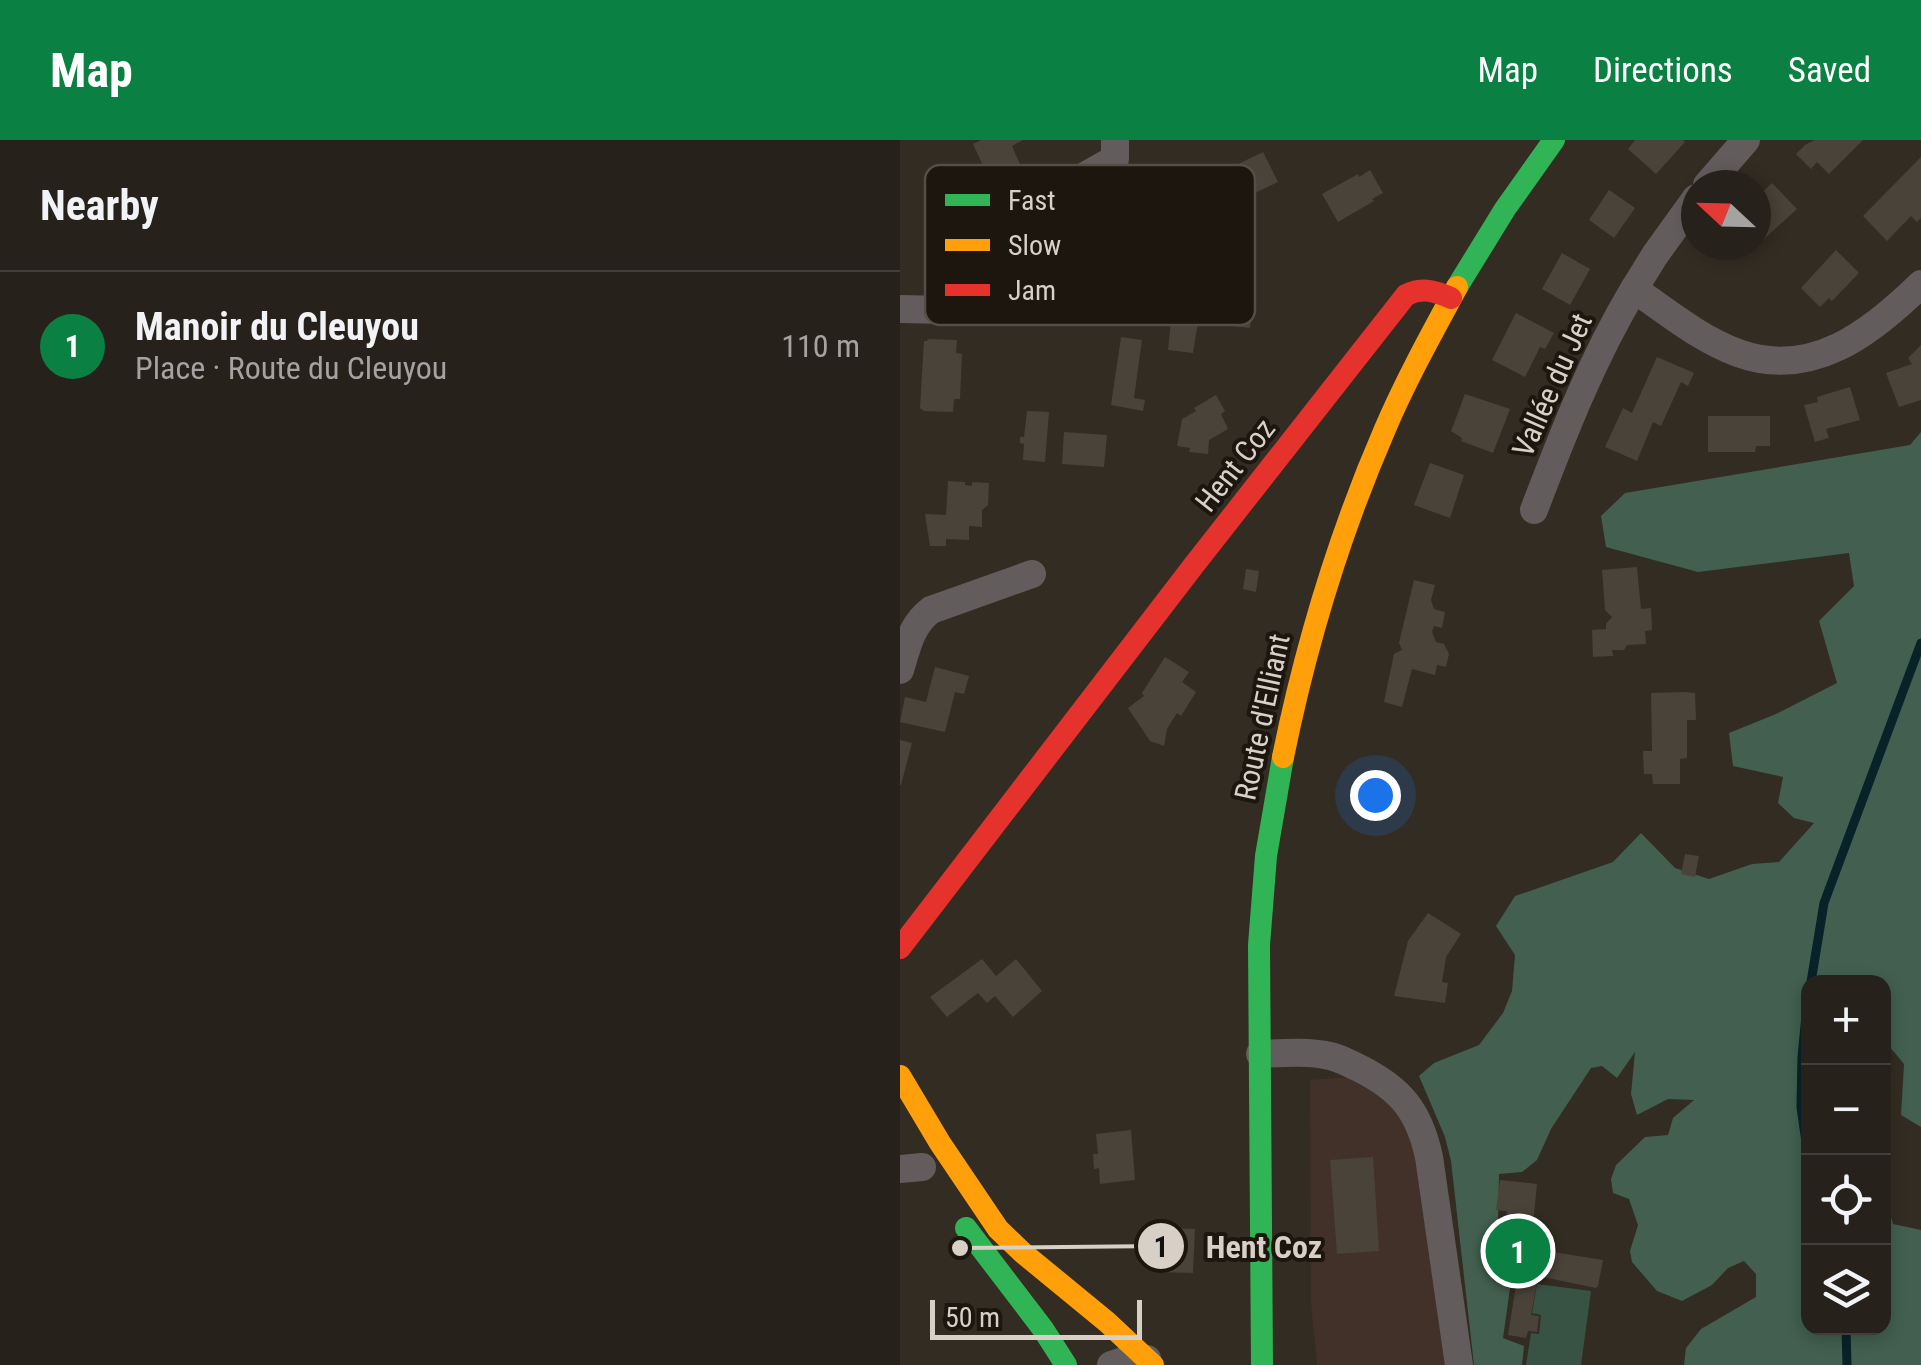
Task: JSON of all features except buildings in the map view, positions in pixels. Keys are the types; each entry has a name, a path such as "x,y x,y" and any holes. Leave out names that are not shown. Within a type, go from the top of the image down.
{"street":[{"path":"1104,165 1115,159 1115,140"},
{"name":"Route d'Elliant","path":"1262,1365 1260,924 1279,771 1309,638 1320,596 1390,414 1450,298 1491,230 1554,140"},
{"path":"1719,170 1746,140"},
{"name":"Vallée du Jet","path":"1534,510 1585,382 1634,289 1681,219"},
{"path":"1634,289 1718,344 1741,354 1783,360 1835,350 1858,338 1921,284"},
{"name":"Hent Coz","path":"900,948 1406,295 1426,288 1450,298"},
{"path":"900,309 925,310"},
{"path":"900,670 912,633 930,610 1032,574"},
{"path":"1260,1054 1334,1056 1380,1079 1412,1108 1429,1157 1459,1365"},
{"path":"900,1076 998,1230"},
{"path":"900,1111 956,1184 998,1230 1150,1362"},
{"path":"949,1206 1066,1365"},
{"path":"1110,1365 1128,1360 1150,1362"}],"shaded area":[{"path":"1352,1077 1380,1091 1413,1135 1447,1365 1317,1365 1311,1303 1310,1080"}],"green space":[{"path":"1921,432 1921,1127 1901,1115 1904,1064 1891,1048 1891,975 1801,975 1801,1335 1891,1335 1891,1217 1893,1224 1921,1230 1921,1365 1684,1365 1686,1348 1701,1329 1756,1297 1756,1274 1744,1261 1682,1301 1657,1291 1632,1262 1630,1251 1638,1225 1629,1199 1613,1193 1611,1179 1616,1165 1645,1137 1668,1135 1673,1118 1694,1100 1668,1099 1637,1115 1631,1094 1635,1052 1617,1078 1602,1066 1591,1068 1551,1129 1537,1160 1522,1172 1499,1174 1497,1275 1511,1281 1503,1338 1524,1346 1522,1365 1474,1365 1451,1161 1419,1076 1434,1063 1479,1045 1503,1013 1512,991 1515,955 1496,926 1515,896 1613,862 1641,833 1675,868 1709,879 1752,864 1779,862 1814,823 1794,818 1778,803 1783,777 1733,766 1729,733 1837,683 1819,621 1854,586 1849,553 1698,572 1606,547 1601,516 1625,493 1910,445"},
{"path":"1537,1284 1591,1291 1581,1365 1526,1365 1531,1333 1539,1334 1541,1315 1532,1313"}],"waterway":[{"path":"1812,975 1824,903 1921,643"},
{"path":"1802,1065 1801,1107 1808,1155"},
{"path":"1846,1335 1847,1365"}],"traffic: fast":[{"path":"1457,287 1554,140"},
{"path":"1262,1365 1259,945 1266,856 1283,757"},
{"path":"966,1228 1066,1365"}],"traffic: slow":[{"path":"1283,757 1313,632 1353,509 1393,411 1457,287"},
{"path":"900,1076 998,1229 1153,1365"}],"traffic: jam":[{"path":"900,948 1406,295 1429,291 1451,298"}],"place":[{"name":"Hent Coz","path":"960,1248"},
{"name":"Manoir du Cleuyou","path":"1518,1251"}]}
